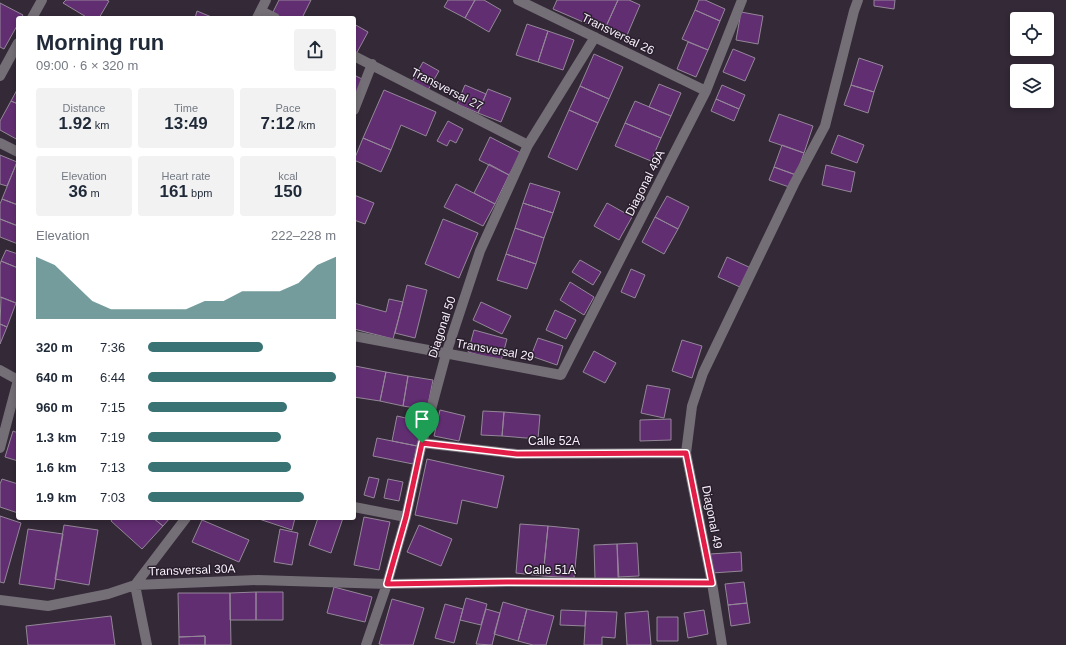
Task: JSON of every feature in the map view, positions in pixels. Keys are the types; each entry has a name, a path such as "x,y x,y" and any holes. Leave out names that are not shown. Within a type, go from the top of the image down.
{"street":[{"path":"33,16 42,0"},
{"path":"259,14 266,0"},
{"name":"Transversal 26","path":"518,0 537,4 595,37 706,91"},
{"name":"Diagonal 49A","path":"561,375 706,91 742,0"},
{"name":"Diagonal 49","path":"722,645 712,583 686,453 692,406 703,373 794,184 825,126 858,0"},
{"name":"Diagonal 50","path":"366,645 387,584 406,517 422,443 446,354 480,251 528,145 595,37"},
{"path":"0,76 16,47"},
{"name":"Transversal 27","path":"356,57 528,145"},
{"path":"356,105 372,64"},
{"path":"0,143 16,151"},
{"name":"Transversal 29","path":"356,336 561,375"},
{"path":"0,370 16,379"},
{"path":"0,448 16,388"},
{"name":"Calle 52A","path":"422,443 517,454 686,453"},
{"path":"356,506 406,517"},
{"path":"147,645 135,585 184,520"},
{"name":"Transversal 30A","path":"0,600 48,606 108,594 135,585 258,580 387,584"},
{"name":"Calle 51A","path":"387,584 507,582 712,583"}],"building":[{"path":"66,0 109,1 100,16 85,16 63,3"},
{"path":"279,0 311,0 303,16 276,16 272,14"},
{"path":"448,0 475,0 465,18 444,7"},
{"path":"475,0 484,0 501,10 489,32 465,18"},
{"path":"557,0 618,0 604,31 553,9"},
{"path":"618,0 629,0 640,5 625,40 604,31"},
{"path":"699,0 705,0 725,9 720,21 695,10"},
{"path":"874,0 895,0 894,9 874,6"},
{"path":"0,3 23,15 16,16 16,28 4,49 0,47"},
{"path":"695,10 720,21 708,50 682,39"},
{"path":"197,11 209,16 196,16"},
{"path":"741,12 763,16 758,44 736,40"},
{"path":"527,24 548,31 538,62 516,55"},
{"path":"356,25 368,32 356,54"},
{"path":"548,31 574,40 563,70 538,62"},
{"path":"688,42 708,50 696,77 677,69"},
{"path":"733,49 755,58 745,81 723,72"},
{"path":"594,54 623,67 609,99 580,86"},
{"path":"859,58 883,66 874,92 851,85"},
{"path":"423,62 439,71 428,90 412,82"},
{"path":"356,76 364,80 356,96"},
{"path":"659,84 681,93 671,116 649,107"},
{"path":"465,85 486,94 478,113 457,104"},
{"path":"722,85 745,95 739,109 716,99"},
{"path":"851,85 874,92 868,113 844,105"},
{"path":"580,86 609,99 598,123 569,110"},
{"path":"488,89 511,98 501,122 478,113"},
{"path":"384,90 436,112 426,136 401,125 391,150 363,138"},
{"path":"16,92 16,103 11,101"},
{"path":"716,99 739,109 734,121 711,111"},
{"path":"11,101 16,103 16,139 0,130 0,121"},
{"path":"635,101 671,116 661,138 625,123"},
{"path":"569,110 598,123 577,170 548,157"},
{"path":"779,114 813,126 804,153 769,141"},
{"path":"448,121 463,129 456,143 450,140 447,146 437,141"},
{"path":"625,123 661,138 651,161 615,146"},
{"path":"838,135 864,145 857,163 831,153"},
{"path":"490,137 521,153 509,175 479,160"},
{"path":"363,138 391,150 381,172 356,161 356,155"},
{"path":"782,145 804,153 796,175 774,167"},
{"path":"0,155 16,162 16,164 7,186 0,184"},
{"path":"16,164 16,204 2,199"},
{"path":"489,164 509,175 495,204 474,193"},
{"path":"826,165 855,172 851,192 822,185"},
{"path":"774,167 796,175 792,188 769,180"},
{"path":"530,183 560,192 553,213 523,203"},
{"path":"456,184 495,204 483,226 444,207"},
{"path":"356,196 374,203 365,224 356,221"},
{"path":"667,196 689,207 678,229 655,217"},
{"path":"2,199 16,204 16,225 0,219 0,204"},
{"path":"523,203 553,213 544,238 515,228"},
{"path":"607,203 632,217 619,240 594,226"},
{"path":"655,217 678,229 664,254 642,242"},
{"path":"0,219 16,225 16,243 0,237"},
{"path":"443,219 478,233 459,278 425,264"},
{"path":"515,228 544,238 536,264 506,254"},
{"path":"6,250 16,253 16,267 1,261"},
{"path":"506,254 536,264 527,289 497,280"},
{"path":"727,257 751,268 742,288 718,277"},
{"path":"580,260 601,272 593,285 572,272"},
{"path":"1,261 16,267 16,303 0,297"},
{"path":"631,269 645,275 635,298 621,292"},
{"path":"570,282 594,297 584,315 560,300"},
{"path":"407,285 427,290 415,338 395,333"},
{"path":"1,297 16,303 7,327 0,324"},
{"path":"389,299 403,302 393,339 356,330 356,304 386,312"},
{"path":"481,302 511,316 502,334 473,320"},
{"path":"555,310 576,320 566,339 546,330"},
{"path":"0,324 7,327 0,344"},
{"path":"474,330 507,339 501,361 468,352"},
{"path":"538,338 563,346 557,365 531,356"},
{"path":"682,340 702,346 692,378 672,371"},
{"path":"594,351 616,363 605,383 583,372"},
{"path":"356,366 386,372 380,401 356,397"},
{"path":"386,372 408,376 403,406 380,401"},
{"path":"408,376 433,380 427,410 403,406"},
{"path":"647,385 670,389 664,418 641,413"},
{"path":"440,410 465,416 459,441 434,436"},
{"path":"483,411 504,412 502,436 481,435"},
{"path":"504,412 540,415 538,439 502,436"},
{"path":"397,416 423,422 417,446 392,441"},
{"path":"671,419 671,440 640,441 640,420"},
{"path":"13,431 16,432 16,460 5,457"},
{"path":"377,438 417,446 413,464 373,456"},
{"path":"427,459 504,476 497,508 462,500 457,524 415,515"},
{"path":"369,477 379,479 374,498 364,495"},
{"path":"2,479 16,483 16,512 0,507 0,484"},
{"path":"388,479 403,482 399,501 384,498"},
{"path":"0,516 21,523 4,583 0,582"},
{"path":"364,517 390,522 379,570 354,565"},
{"path":"156,520 163,526 142,549 111,521"},
{"path":"156,520 168,520 163,526"},
{"path":"202,520 249,540 239,562 192,542"},
{"path":"262,520 294,520 292,530"},
{"path":"317,520 342,520 331,553 309,545"},
{"path":"520,524 548,526 543,576 516,573"},
{"path":"64,525 98,530 89,585 55,579"},
{"path":"419,525 452,539 441,566 407,552"},
{"path":"548,526 579,529 574,578 543,576"},
{"path":"28,529 63,534 54,589 19,584"},
{"path":"280,529 298,533 292,565 274,562"},
{"path":"637,543 639,576 618,577 617,544"},
{"path":"617,544 619,579 595,580 594,545"},
{"path":"741,552 742,571 712,573 710,554"},
{"path":"744,582 747,603 728,605 725,584"},
{"path":"334,587 372,597 365,622 327,613"},
{"path":"256,592 283,592 283,620 256,620"},
{"path":"256,592 256,620 230,620 230,593"},
{"path":"178,593 230,593 231,645 205,645 205,636 179,637"},
{"path":"466,598 487,604 481,625 460,620"},
{"path":"392,599 424,608 413,645 379,644"},
{"path":"503,602 527,609 518,641 494,634"},
{"path":"747,603 750,623 731,626 728,605"},
{"path":"445,604 463,609 454,643 435,638"},
{"path":"486,609 500,613 492,645 476,644"},
{"path":"527,609 554,616 546,645 533,645 518,641"},
{"path":"561,610 586,611 585,626 560,625"},
{"path":"704,610 708,634 688,638 684,613"},
{"path":"586,611 617,612 615,638 602,637 602,645 584,645"},
{"path":"648,611 651,645 627,645 625,613"},
{"path":"111,616 115,645 28,645 26,626"},
{"path":"657,617 678,617 678,641 657,641"},
{"path":"205,636 205,645 179,645 179,637"}],"route":[{"path":"422,443 517,454 686,453 712,583 507,582 387,584 406,517 422,443"}]}
